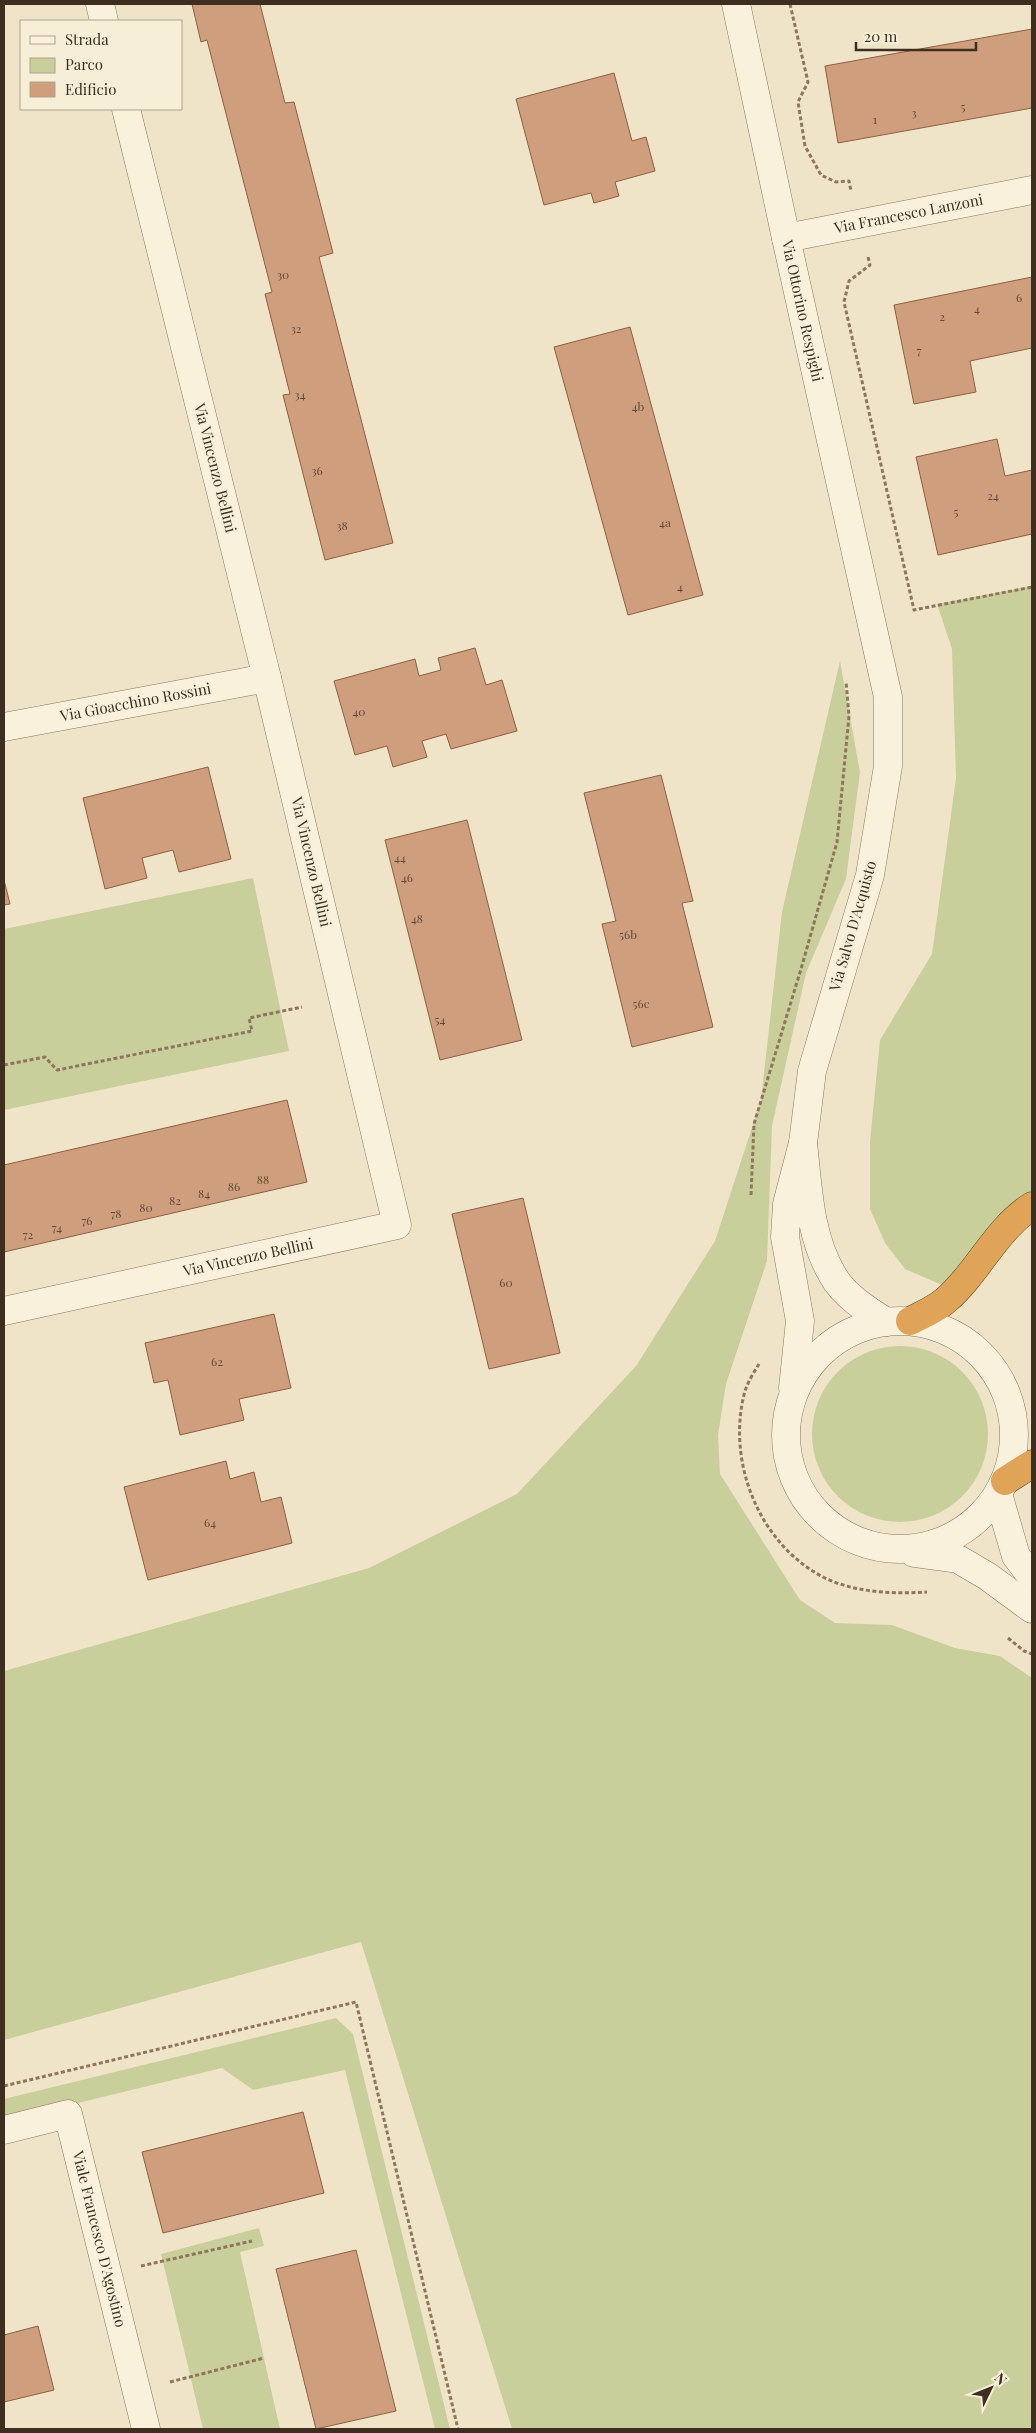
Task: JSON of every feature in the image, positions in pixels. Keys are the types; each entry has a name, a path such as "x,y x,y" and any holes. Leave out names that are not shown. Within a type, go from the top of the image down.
{"highway":[{"path":"898,1321 946,1300 960,1286 995,1240 1032,1206"},
{"path":"1002,1488 1032,1464"}],"street":[{"path":"100,4 104,20"},
{"name":"Via Ottorino Respighi","path":"736,4 786,238 872,618"},
{"name":"Via Vincenzo Bellini","path":"4,1311 397,1225 267,678 126,110"},
{"name":"Via Francesco Lanzoni","path":"786,238 1032,190"},
{"name":"Via Salvo D'Acquisto","path":"803,1143 812,1071 870,875 888,766 888,697 872,618"},
{"name":"Via Gioacchino Rossini","path":"4,726 267,678"},
{"path":"803,1143 812,1218 832,1275 861,1306 898,1321 932,1326 962,1339 996,1373 1010,1405 1014,1422 1012,1460 1002,1488 975,1522 946,1540 924,1547 891,1549"},
{"path":"803,1143 787,1204 785,1237 800,1320 792,1397 787,1419 786,1444 793,1476 804,1496 820,1517 840,1532 863,1543 958,1559 1032,1608"},
{"path":"792,1397 811,1364 833,1342 864,1327 898,1321"},
{"path":"1002,1488 1016,1556 1032,1577"},
{"name":"Viale Francesco D'Agostino","path":"4,2130 68,2114 146,2429"}],"path":[{"path":"790,4 808,82 798,102 805,146 821,175 836,182 849,181 870,265 849,281 844,302 914,610 1032,587"},
{"path":"4,1065 45,1057 57,1070 252,1031 249,1018 302,1007"},
{"path":"4,2086 356,2002 458,2429"},
{"path":"162,2262 252,2241"},
{"path":"191,2376 264,2358"}],"green space":[{"path":"1032,586 1032,1209 956,1291 905,1269 885,1243 870,1209 870,1142 880,1040 932,954 956,778 952,649 937,604"},
{"path":"840,661 860,772 846,879 806,973 772,1126 767,1261 726,1384 718,1435 720,1474 800,1600 835,1623 892,1625 955,1648 1000,1656 1032,1678 1032,2429 512,2429 361,1942 4,2040 4,1671 369,1568 517,1494 636,1366 715,1241 761,1100 782,912"},
{"path":"253,878 289,1051 4,1110 4,929"},
{"path":"900,1346 934,1353 956,1366 968,1378 981,1400 988,1434 981,1468 968,1490 956,1502 934,1515 900,1522 866,1515 844,1502 832,1490 819,1468 812,1434 819,1400 832,1378 844,1366 866,1353"},
{"path":"336,2018 353,2034 450,2429 435,2429 345,2070 253,2090 222,2068 4,2121 4,2099"},
{"path":"259,2228 264,2246 240,2252 280,2429 203,2429 161,2254"}],"building":[{"path":"192,4 260,4 285,103 294,102 333,253 319,257 393,543 325,560 283,395 290,394 265,294 272,292 207,40 201,42"},
{"path":"1032,29 1032,108 838,143 825,66"},
{"path":"614,73 632,141 646,137 655,171 615,182 619,196 594,203 591,193 544,205 516,99"},
{"path":"1032,277 1032,348 970,361 976,392 914,404 894,305"},
{"path":"630,327 703,595 628,615 554,347"},
{"path":"997,439 1005,476 1032,470 1032,534 938,555 916,457"},
{"path":"475,648 486,685 502,680 517,731 451,749 446,734 422,741 427,757 393,767 387,746 355,755 334,681 415,659 419,676 441,670 438,658"},
{"path":"208,767 231,859 179,872 173,850 142,858 147,878 105,889 83,798"},
{"path":"661,775 693,901 682,903 713,1027 632,1047 602,924 616,921 584,793"},
{"path":"467,820 522,1040 440,1060 385,840"},
{"path":"4,880 10,904 4,905"},
{"path":"287,1100 307,1182 4,1252 4,1165"},
{"path":"523,1198 560,1353 489,1369 452,1214"},
{"path":"274,1314 291,1388 239,1399 244,1420 180,1435 168,1380 154,1383 145,1343"},
{"path":"226,1461 230,1479 254,1472 261,1502 281,1497 292,1543 148,1580 124,1487"},
{"path":"303,2112 324,2193 163,2233 142,2152"},
{"path":"356,2250 396,2411 316,2429 276,2269"},
{"path":"38,2326 54,2390 4,2402 4,2335"}]}
